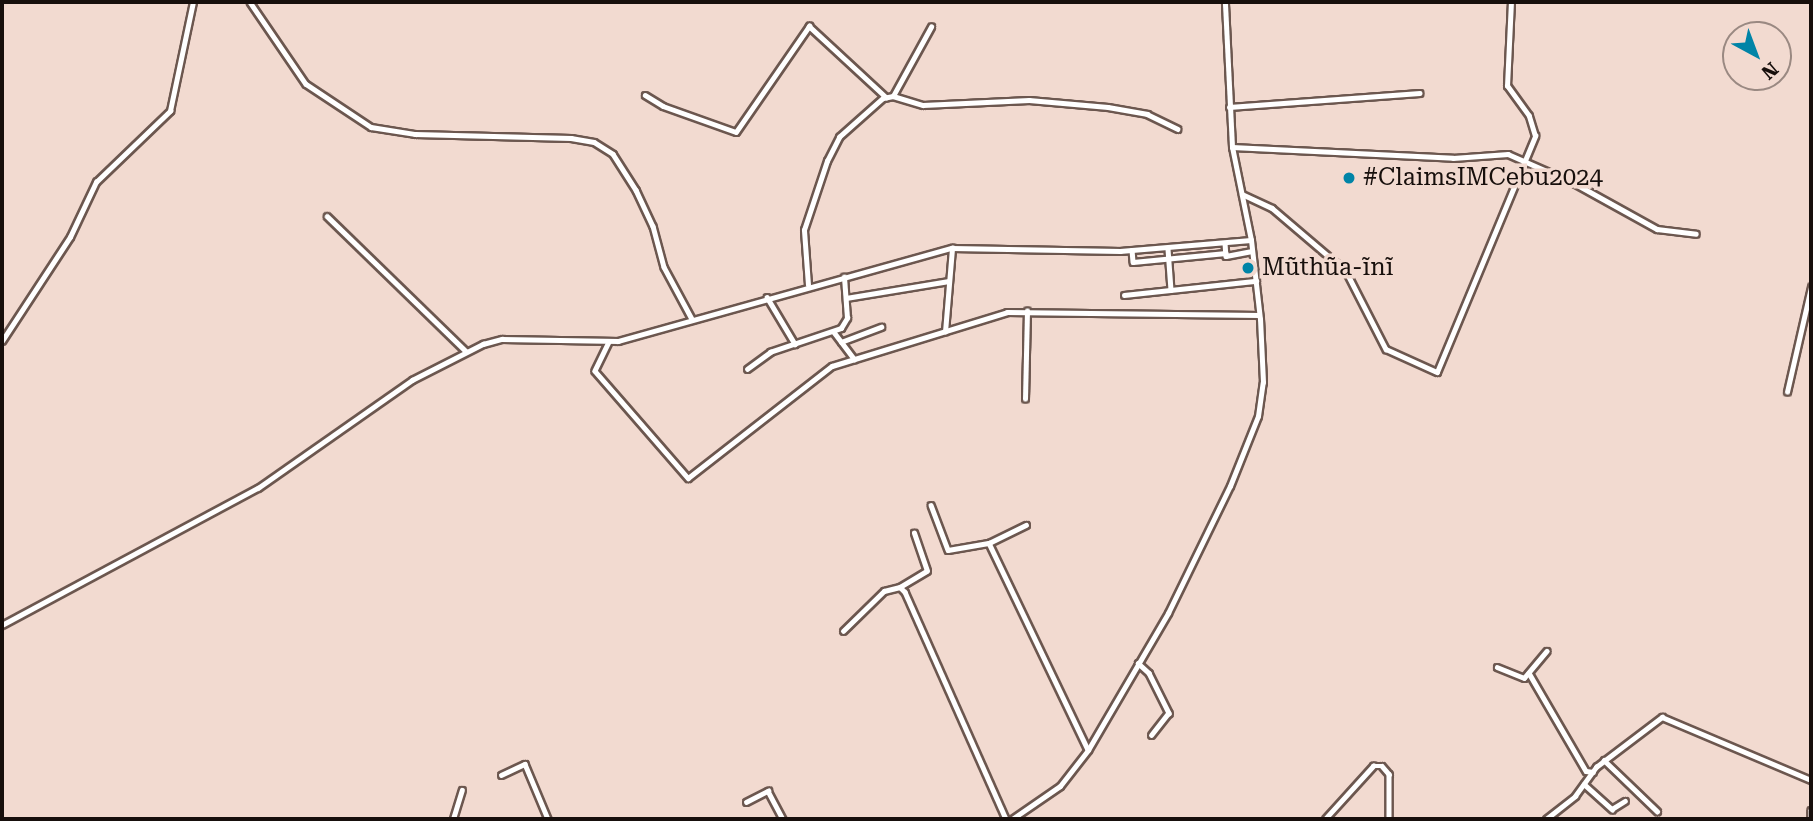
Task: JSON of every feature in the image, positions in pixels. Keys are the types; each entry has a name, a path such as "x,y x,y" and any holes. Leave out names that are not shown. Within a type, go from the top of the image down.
{"street":[{"path":"2,341 69,237 96,182 170,111 193,2"},
{"path":"250,2 306,83 371,127 415,134 571,138 594,142 613,154 636,190 653,226 664,267 692,319"},
{"path":"1012,819 1060,786 1088,750 1168,613 1249,444 1263,382 1251,240 1232,147 1225,2"},
{"path":"1242,194 1272,208 1346,271 1386,349 1437,372 1535,136 1529,116 1507,86 1511,2"},
{"path":"645,95 663,106 736,132 809,26 890,97 923,105 1029,100 1108,107 1147,114 1178,129"},
{"path":"808,285 804,230 827,161 839,137 890,97 931,27"},
{"path":"1229,107 1419,93"},
{"path":"1232,147 1453,158 1508,154 1525,159 1657,229 1696,234"},
{"path":"327,216 466,351"},
{"path":"2,625 258,488 412,380 466,351 502,339 609,341 952,248 1132,250 1251,240"},
{"path":"1225,243 1226,253"},
{"path":"945,332 952,248"},
{"path":"1168,248 1171,290"},
{"path":"1132,250 1133,262 1252,251"},
{"path":"747,369 770,352 834,332 845,324 844,278"},
{"path":"846,298 949,281"},
{"path":"1124,295 1256,281"},
{"path":"1787,392 1811,287"},
{"path":"767,297 795,344"},
{"path":"1024,399 1027,311"},
{"path":"609,341 595,371 688,478 814,377 855,359 1007,312 1259,315"},
{"path":"841,342 881,327"},
{"path":"834,332 855,359"},
{"path":"931,505 948,550 989,543 1026,525"},
{"path":"843,631 876,597 927,571 914,533"},
{"path":"989,543 1088,750"},
{"path":"900,587 1006,819"},
{"path":"1497,667 1524,678 1548,650"},
{"path":"1138,663 1149,673 1169,713 1152,735"},
{"path":"1529,673 1586,771 1593,772"},
{"path":"1546,819 1584,784 1604,760 1662,717 1811,779"},
{"path":"1604,760 1657,811"},
{"path":"501,775 525,764 548,819"},
{"path":"1325,819 1373,766 1382,766 1389,774 1389,819"},
{"path":"1584,784 1612,809 1625,801"},
{"path":"453,819 462,790"},
{"path":"746,802 768,791 783,819"},
{"path":"1811,810 1811,818"}],"place":[{"name":"#ClaimsIMCebu2024","path":"1349,178"},
{"name":"Mũthũa-ĩnĩ","path":"1248,268"}]}
